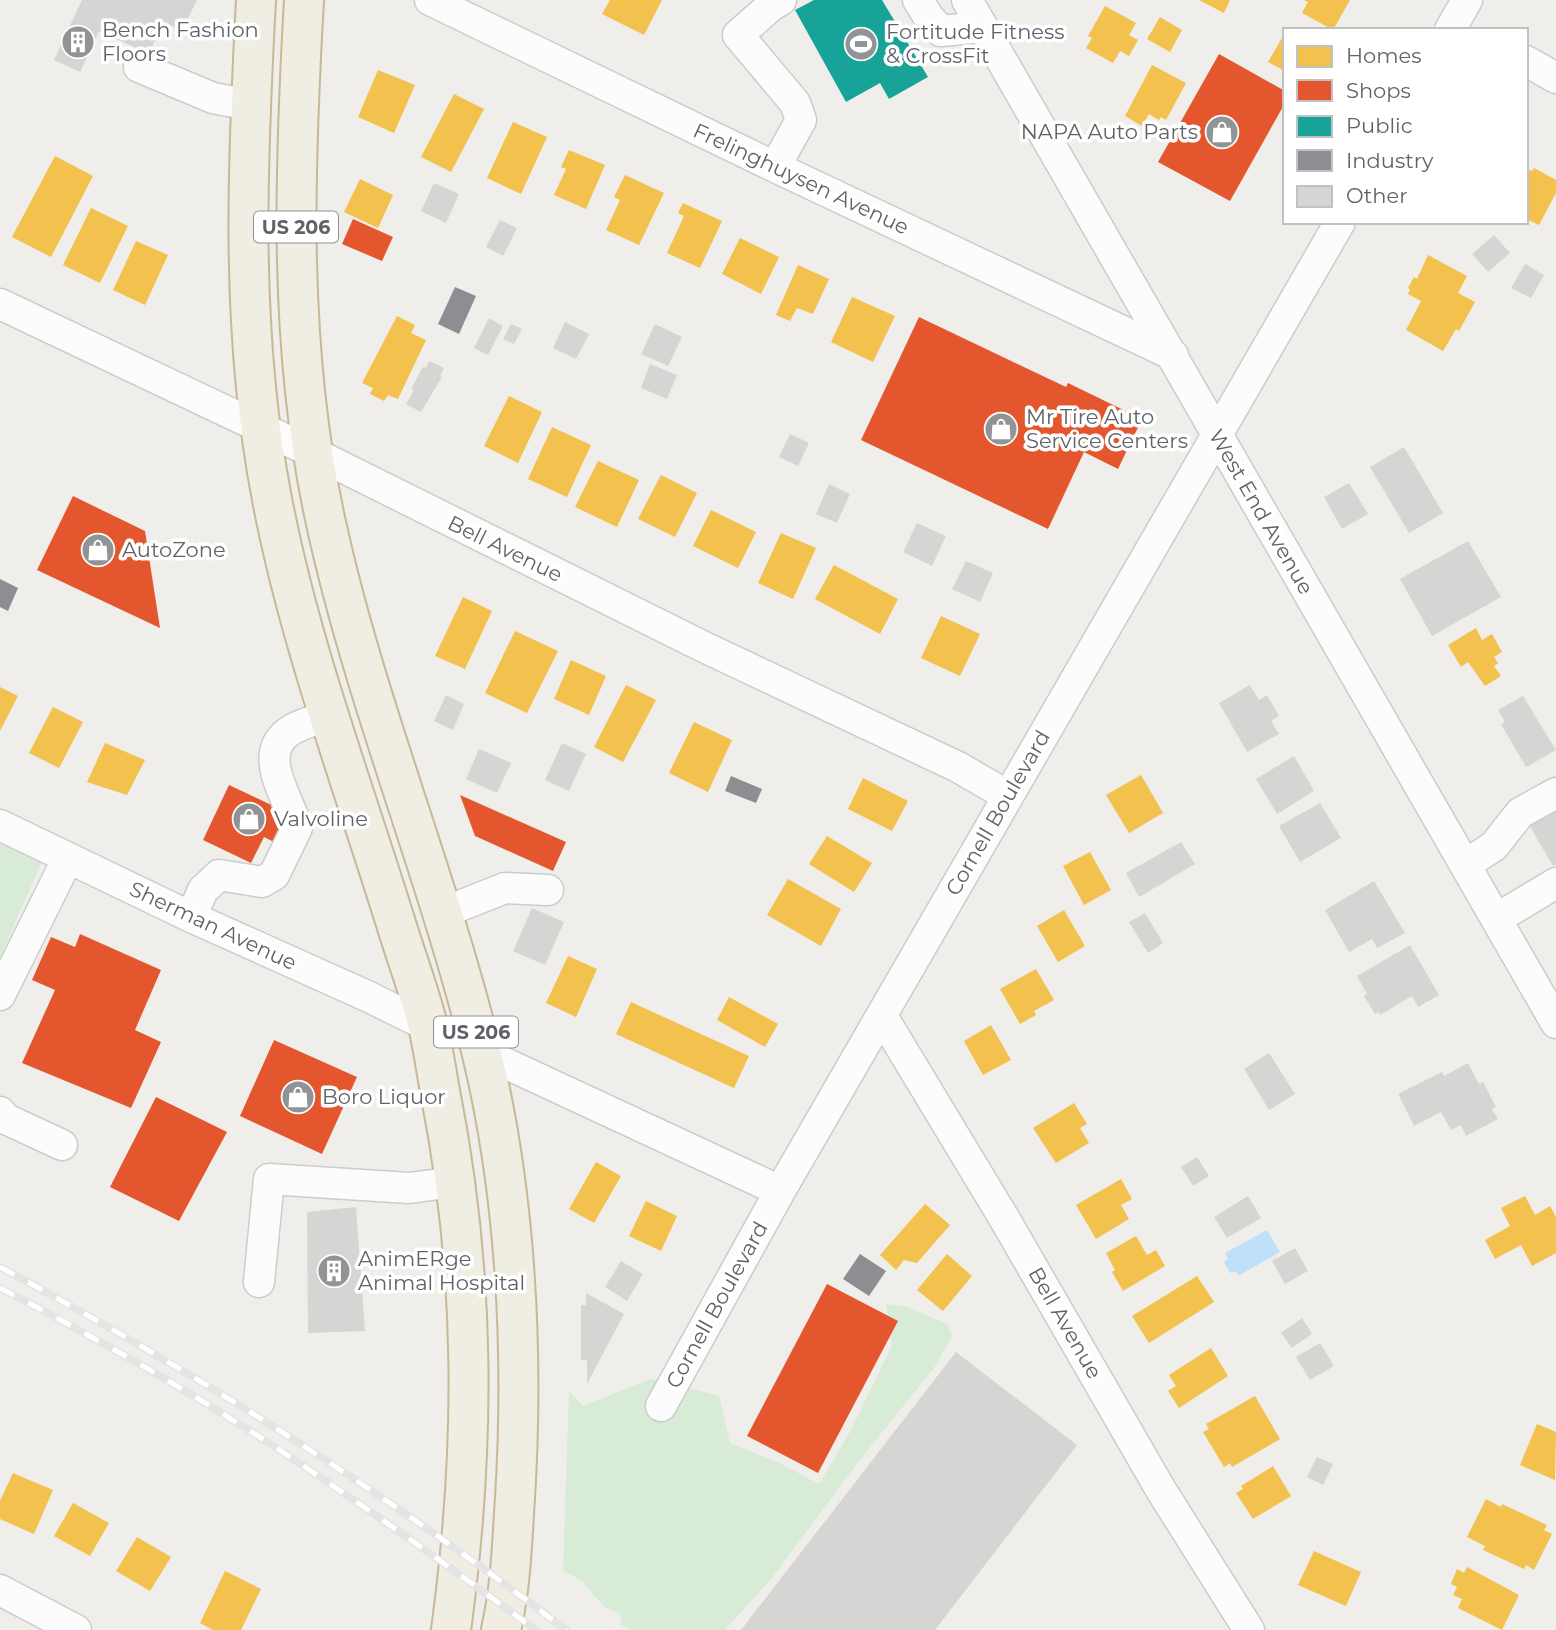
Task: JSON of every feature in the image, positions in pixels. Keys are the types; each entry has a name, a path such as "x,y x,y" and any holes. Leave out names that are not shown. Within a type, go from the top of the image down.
{"highway":[{"name":"US 206","path":"256,0 247,216 251,318 261,428 272,499 282,545 330,715 428,1026 451,1145 468,1305 470,1400 467,1488 451,1630"},
{"name":"US 206","path":"304,0 295,245 303,366 325,521 346,606 442,914 481,1052 499,1140 515,1294 518,1382 517,1468 509,1594 501,1630"}],"street":[{"name":"Frelinghuysen Avenue","path":"430,0 1173,355"},
{"path":"775,167 801,120 795,103 738,35 781,0"},
{"path":"918,0 941,32 982,27"},
{"name":"West End Avenue","path":"967,0 1556,1023"},
{"path":"1528,62 1556,78"},
{"path":"139,67 213,98 250,105"},
{"name":"Cornell Boulevard","path":"661,1406 780,1191 1339,224"},
{"name":"Bell Avenue","path":"0,304 314,453 704,647 958,767 1008,796"},
{"path":"191,917 203,890 219,875 262,882 274,875 297,828 292,810 275,776 274,753 292,729 330,715"},
{"path":"1465,865 1494,846 1520,813 1556,793"},
{"name":"Sherman Avenue","path":"0,825 428,1026"},
{"path":"0,996 68,858"},
{"path":"1496,919 1556,883"},
{"path":"442,914 505,888 548,890"},
{"name":"Bell Avenue","path":"882,1016 1004,1218 1161,1490 1249,1630"},
{"path":"481,1052 780,1191"},
{"path":"0,1112 6,1119 62,1146"},
{"path":"259,1282 269,1179 409,1188 455,1182"},
{"path":"0,1590 76,1630"}],"green space":[{"path":"0,829 46,852 0,957"},
{"path":"886,1304 905,1306 948,1324 952,1336 934,1368 858,1462 772,1578 725,1630 629,1630 622,1625 619,1613 604,1607 583,1582 563,1570 569,1391 583,1406 651,1379 719,1396 730,1443 778,1462 819,1484 850,1432 892,1345"}],"water":[{"path":"1267,1230 1280,1252 1238,1276 1236,1271 1230,1273 1224,1262 1228,1259 1225,1253"}],"building: Homes":[{"path":"610,0 662,0 644,35 602,14"},
{"path":"1199,0 1230,0 1224,13"},
{"path":"1304,0 1350,0 1334,28 1302,13 1308,2"},
{"path":"1105,6 1136,23 1129,35 1138,40 1129,56 1120,51 1113,63 1086,48 1092,38 1088,36"},
{"path":"1160,17 1182,30 1170,52 1147,39"},
{"path":"1283,36 1283,70 1268,62"},
{"path":"1152,65 1186,83 1166,120 1161,117 1159,120 1149,114 1142,126 1125,116"},
{"path":"378,70 415,85 394,133 358,117"},
{"path":"454,94 484,109 451,172 421,157"},
{"path":"513,122 547,137 521,194 487,178"},
{"path":"569,150 605,165 586,209 554,195 566,169 561,167"},
{"path":"55,156 93,176 51,257 12,237"},
{"path":"1534,168 1556,180 1556,193 1539,225 1528,220 1528,169 1532,171"},
{"path":"625,175 664,193 639,245 606,230 620,200 614,197"},
{"path":"360,179 393,195 378,228 344,212"},
{"path":"683,203 722,221 700,268 667,253 684,216 678,213"},
{"path":"91,208 128,226 100,283 63,265"},
{"path":"740,238 779,257 761,294 722,274"},
{"path":"136,241 168,255 145,305 113,290"},
{"path":"1428,255 1467,276 1458,293 1475,302 1459,331 1456,329 1443,351 1406,330 1421,301 1408,294 1408,288 1414,277 1417,279"},
{"path":"798,265 829,279 813,314 797,308 790,321 776,315"},
{"path":"852,297 895,316 873,362 831,342"},
{"path":"397,316 415,325 411,333 426,340 398,399 388,395 384,401 370,394 373,388 362,383"},
{"path":"509,396 542,412 518,463 484,446"},
{"path":"552,427 591,445 567,497 528,479"},
{"path":"598,461 639,480 617,527 575,507"},
{"path":"661,475 697,493 675,537 638,519"},
{"path":"711,510 756,532 738,568 693,546"},
{"path":"781,533 816,548 793,599 758,583"},
{"path":"834,565 898,599 880,634 815,599"},
{"path":"463,597 492,611 465,669 435,656"},
{"path":"941,616 980,634 960,676 921,658"},
{"path":"1476,628 1482,640 1492,634 1502,652 1494,657 1498,663 1494,666 1501,676 1485,686 1468,662 1461,667 1448,645"},
{"path":"515,631 558,651 527,713 485,693"},
{"path":"571,660 606,676 589,715 554,699"},
{"path":"626,685 656,700 623,762 594,747"},
{"path":"0,687 18,696 0,731"},
{"path":"53,707 83,722 59,768 29,753"},
{"path":"694,722 732,740 708,792 669,773"},
{"path":"105,743 145,760 127,795 87,782"},
{"path":"1141,775 1163,813 1129,833 1106,795"},
{"path":"863,778 908,801 892,831 848,809"},
{"path":"827,836 872,863 854,892 809,864"},
{"path":"1090,852 1111,890 1084,905 1063,866"},
{"path":"788,879 841,909 821,946 767,915"},
{"path":"1064,910 1085,946 1058,962 1037,926"},
{"path":"568,956 597,969 576,1017 546,1003"},
{"path":"1036,969 1054,1000 1034,1011 1036,1015 1020,1024 1000,989"},
{"path":"729,997 778,1024 765,1047 717,1020"},
{"path":"631,1002 749,1056 734,1088 616,1034"},
{"path":"991,1025 1011,1060 983,1075 964,1041"},
{"path":"1074,1103 1087,1124 1080,1128 1089,1143 1056,1163 1033,1128"},
{"path":"596,1162 621,1176 594,1223 569,1209"},
{"path":"1121,1179 1132,1199 1121,1205 1129,1219 1096,1239 1076,1205"},
{"path":"1525,1196 1535,1215 1550,1206 1556,1217 1556,1253 1532,1266 1521,1245 1495,1259 1485,1240 1510,1226 1501,1208"},
{"path":"646,1201 677,1216 661,1251 629,1236"},
{"path":"925,1204 950,1225 917,1263 904,1260 896,1270 880,1255"},
{"path":"1136,1236 1147,1255 1156,1250 1165,1266 1123,1291 1112,1272 1115,1270 1106,1253"},
{"path":"947,1254 972,1276 943,1311 917,1290"},
{"path":"1197,1276 1214,1302 1149,1343 1132,1316"},
{"path":"1211,1348 1228,1376 1179,1408 1168,1391 1176,1386 1169,1375"},
{"path":"1255,1396 1280,1439 1232,1467 1230,1463 1224,1467 1203,1432 1209,1429 1206,1424"},
{"path":"1537,1424 1556,1432 1555,1480 1520,1465"},
{"path":"1273,1466 1291,1496 1253,1519 1236,1493 1243,1489 1241,1486"},
{"path":"13,1473 53,1490 34,1534 0,1519 0,1501"},
{"path":"1486,1499 1547,1525 1544,1530 1552,1534 1534,1570 1526,1565 1524,1569 1483,1550 1485,1546 1467,1537"},
{"path":"73,1503 109,1523 90,1556 54,1536"},
{"path":"137,1537 171,1557 150,1591 116,1571"},
{"path":"1314,1551 1361,1572 1346,1606 1298,1585"},
{"path":"1467,1567 1519,1595 1502,1630 1458,1608 1462,1599 1453,1595 1457,1587 1451,1584 1457,1569 1464,1573"},
{"path":"225,1571 261,1589 241,1630 213,1630 200,1623"}],"building: Shops":[{"name":"NAPA Auto Parts","path":"1219,54 1283,90 1283,107 1230,201 1158,162"},
{"path":"353,219 393,237 382,261 342,244"},
{"name":"Mr Tire Auto Service Centers","path":"919,317 1066,387 1068,383 1142,419 1118,469 1084,452 1048,529 861,440"},
{"name":"AutoZone","path":"73,496 145,531 160,628 37,570"},
{"name":"Valvoline","path":"229,785 282,810 280,845 264,837 251,863 203,840"},
{"path":"460,795 566,842 553,871 475,836"},
{"path":"80,934 161,970 135,1030 161,1042 131,1108 22,1063 55,990 32,980 51,937 75,947"},
{"name":"Boro Liquor","path":"274,1040 357,1077 322,1154 240,1116"},
{"path":"156,1097 227,1132 179,1221 110,1187"},
{"path":"827,1284 898,1321 818,1473 747,1436"}],"building: Public":[{"name":"Fortitude Fitness & CrossFit","path":"814,0 882,0 928,77 889,99 880,83 846,102 795,10"}],"building: Industry":[{"path":"455,287 476,296 459,334 438,324"},
{"path":"0,579 18,588 8,611 0,607"},
{"path":"731,776 762,789 756,803 725,791"},
{"path":"860,1254 886,1271 869,1296 843,1279"}],"building: Other":[{"name":"Bench Fashion Floors","path":"82,0 197,0 182,31 163,22 149,54 99,31 80,72 54,60"},
{"path":"434,183 459,194 446,223 421,211"},
{"path":"500,220 517,228 503,256 486,247"},
{"path":"1494,235 1510,253 1488,272 1472,254"},
{"path":"1525,264 1544,275 1531,298 1511,288"},
{"path":"489,318 503,326 488,355 474,348"},
{"path":"565,322 589,334 576,359 553,348"},
{"path":"511,324 522,329 514,344 503,339"},
{"path":"655,324 682,337 668,366 641,354"},
{"path":"429,361 444,368 440,376 442,377 421,412 406,404 414,390 411,389"},
{"path":"650,364 677,375 667,399 641,388"},
{"path":"790,434 809,443 798,466 779,457"},
{"path":"1404,447 1443,513 1409,533 1370,467"},
{"path":"1349,483 1368,514 1342,529 1324,497"},
{"path":"829,484 850,494 837,523 816,514"},
{"path":"917,523 946,536 932,566 903,552"},
{"path":"1468,541 1501,597 1432,636 1400,579"},
{"path":"966,561 993,573 980,602 952,589"},
{"path":"1250,685 1259,700 1267,695 1279,716 1271,721 1279,734 1247,752 1219,703"},
{"path":"446,695 464,704 453,730 434,721"},
{"path":"1523,696 1556,750 1526,767 1501,724 1505,722 1498,710"},
{"path":"562,743 586,754 569,791 545,780"},
{"path":"479,749 511,763 497,793 466,779"},
{"path":"1294,756 1314,791 1277,814 1256,779"},
{"path":"1320,803 1341,838 1300,862 1279,826"},
{"path":"1556,807 1556,864 1553,866 1528,823"},
{"path":"1181,842 1195,864 1139,897 1126,873"},
{"path":"1374,881 1405,933 1377,948 1372,939 1349,952 1325,910"},
{"path":"532,908 564,922 545,965 513,951"},
{"path":"1145,913 1163,943 1148,953 1129,922"},
{"path":"1410,945 1439,995 1418,1007 1412,996 1380,1015 1379,1012 1375,1014 1364,996 1367,994 1357,976"},
{"path":"1269,1053 1295,1094 1269,1110 1244,1069"},
{"path":"1468,1063 1479,1084 1483,1082 1496,1107 1492,1109 1498,1119 1466,1136 1461,1125 1451,1130 1441,1112 1414,1126 1398,1094 1442,1072 1444,1076"},
{"path":"1197,1157 1209,1176 1193,1186 1181,1167"},
{"path":"1248,1196 1261,1218 1227,1238 1214,1217"},
{"name":"AnimERge Animal Hospital","path":"356,1207 365,1331 308,1333 307,1212"},
{"path":"1295,1248 1308,1271 1285,1284 1272,1261"},
{"path":"621,1261 643,1274 627,1301 605,1287"},
{"path":"586,1293 624,1314 587,1384 587,1360 581,1360 581,1305 586,1305"},
{"path":"1302,1318 1312,1334 1292,1348 1281,1333"},
{"path":"1320,1343 1334,1366 1310,1380 1296,1357"},
{"path":"956,1352 1077,1445 935,1630 741,1630"},
{"path":"1317,1457 1333,1464 1323,1485 1307,1477"}],"railway":[{"path":"0,1267 147,1349 290,1437 430,1531 566,1630"},
{"path":"0,1288 119,1352 235,1421 368,1510 536,1630"}],"place":[{"name":"Bench Fashion Floors","path":"78,42"},
{"name":"Fortitude Fitness & CrossFit","path":"861,44"},
{"name":"NAPA Auto Parts","path":"1222,132"},
{"name":"Mr Tire Auto Service Centers","path":"1001,429"},
{"name":"AutoZone","path":"98,550"},
{"name":"Valvoline","path":"249,819"},
{"name":"Boro Liquor","path":"298,1097"},
{"name":"AnimERge Animal Hospital","path":"334,1271"}]}
